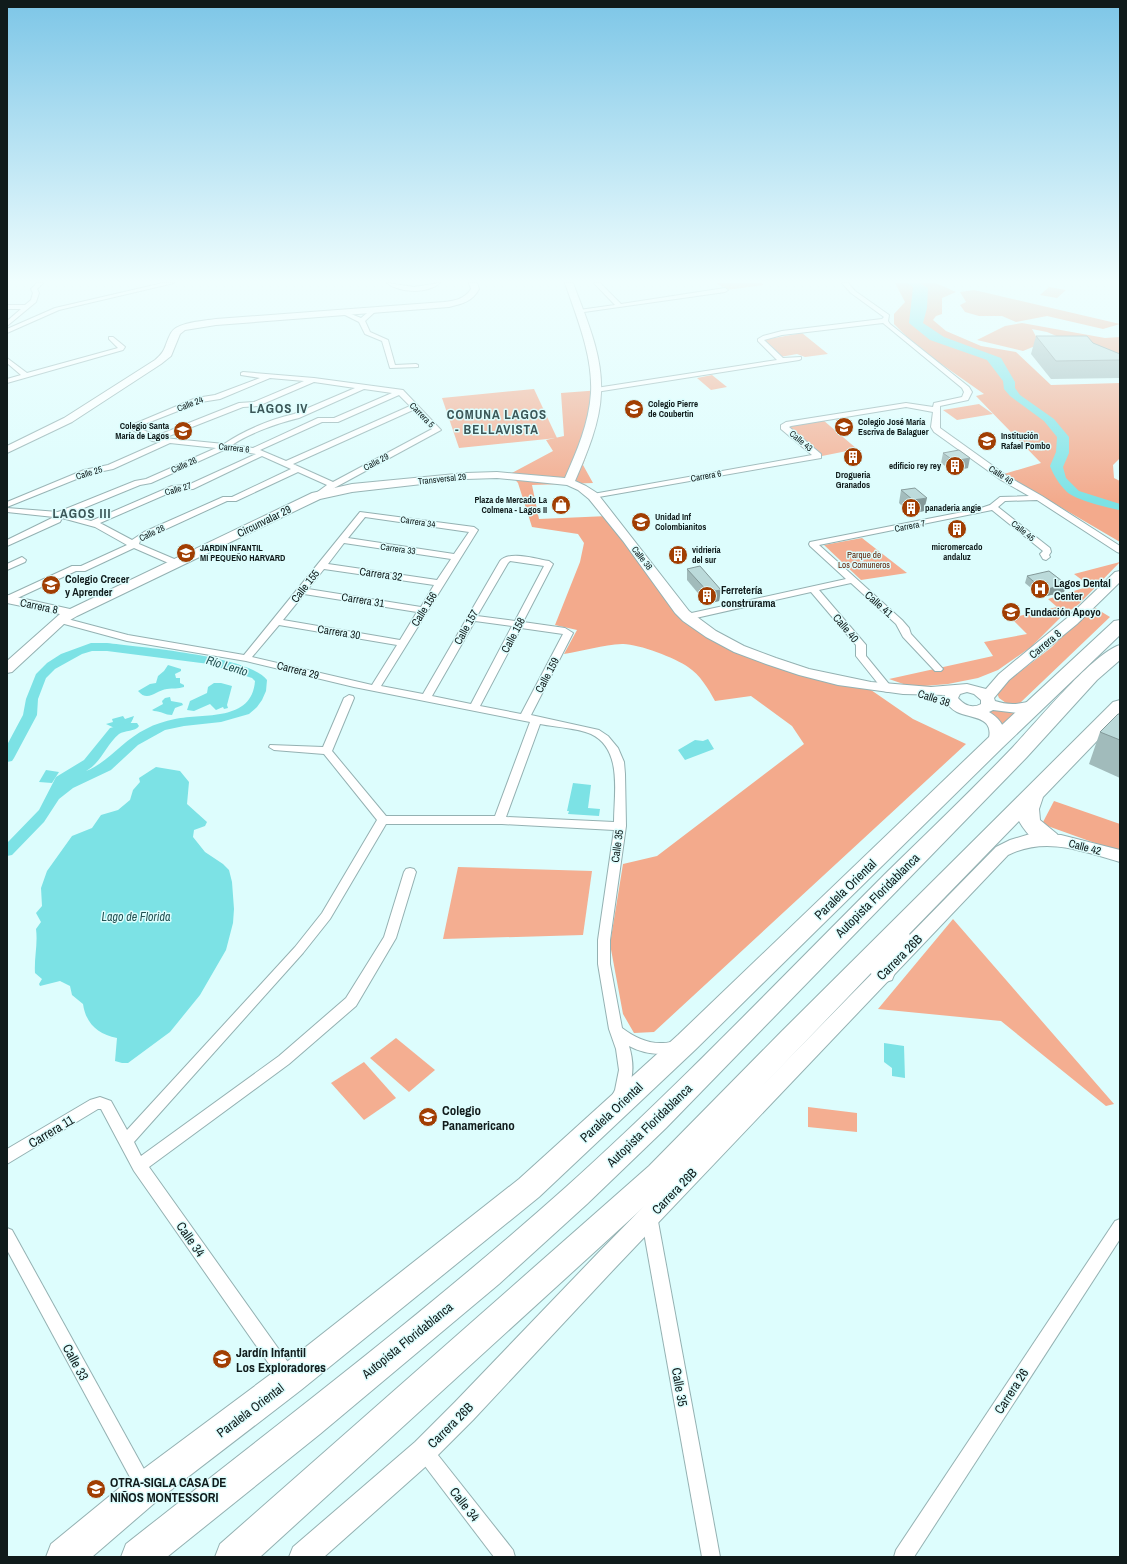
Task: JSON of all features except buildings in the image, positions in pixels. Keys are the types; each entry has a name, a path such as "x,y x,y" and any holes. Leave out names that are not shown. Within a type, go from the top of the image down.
{"highway":[{"name":"Paralela Oriental","path":"64,1557 146,1488 290,1379 529,1188 687,1042 996,742 1120,625"},
{"name":"Autopista Floridablanca","path":"140,1557 308,1422 482,1279 577,1195 656,1120 1019,753 1090,676 1120,651"},
{"path":"233,1557 659,1175 791,1038 1033,794 1097,741 1120,706"},
{"path":"1033,794 1027,809 1028,820 1033,827 1049,839"},
{"path":"883,973 901,927"}],"street":[{"path":"7,381 96,356"},
{"path":"7,450 68,420 166,356"},
{"path":"389,356 392,367 416,366"},
{"path":"569,482 586,438 595,406 596,390 594,367 591,356"},
{"path":"777,356 782,361"},
{"path":"926,356 965,387 968,392 965,398 937,404 936,410"},
{"path":"596,390 799,358"},
{"path":"7,360 26,376"},
{"name":"Carrera 5","path":"243,374 272,375 363,387 382,388 400,392 437,430"},
{"name":"Calle 24","path":"131,428 199,400 217,397 272,375"},
{"path":"155,439 242,405 255,404 314,380"},
{"name":"Calle 26","path":"7,543 57,520 59,515 138,483 148,481 225,447 238,438 287,418 296,416 363,387"},
{"path":"254,450 321,420 335,420 400,392"},
{"name":"Calle 43","path":"818,456 784,427 797,422 906,405 936,410"},
{"path":"287,464 414,407"},
{"name":"Calle 46","path":"936,410 935,427 937,430 1003,488 1039,498 1120,550"},
{"name":"Carrera 6","path":"131,428 155,439 254,450 333,485"},
{"name":"Calle 29","path":"316,496 333,485 437,430"},
{"name":"Calle 25","path":"7,505 87,472 110,467 171,440"},
{"name":"Calle 27","path":"92,523 175,488 190,487 263,453"},
{"name":"Carrera 6","path":"593,496 818,456"},
{"name":"Calle 28","path":"7,602 75,568 82,569 134,545 136,540 147,534 226,499 233,499 298,469"},
{"name":"Transversal 29","path":"316,496 352,488 466,476 497,475 569,482"},
{"name":"Calle 38","path":"569,482 582,488 593,496 687,617 734,645 784,665 821,676 888,689 911,691 958,689"},
{"path":"1003,488 1039,498"},
{"name":"Carrera 7","path":"813,544 954,517 993,506 1003,488"},
{"name":"Circunvalar 29","path":"7,669 66,616 316,496"},
{"name":"Calle 45","path":"993,506 1047,550 1044,554 1046,557"},
{"path":"7,510 59,515 92,523 134,545 176,563"},
{"name":"Carrera 34","path":"363,514 474,530"},
{"name":"Calle 155","path":"246,658 277,622 363,514"},
{"name":"Calle 156","path":"374,688 474,530"},
{"name":"Carrera 33","path":"341,540 456,557"},
{"name":"Calle 41","path":"813,544 899,622 904,628 906,635 938,669"},
{"name":"Calle 158","path":"475,706 549,564 508,558"},
{"name":"Calle 157","path":"427,697 504,561 508,558"},
{"path":"7,567 22,560"},
{"name":"Carrera 32","path":"321,566 440,583"},
{"name":"Carrera 8","path":"984,704 1004,677 1066,626 1120,575"},
{"path":"687,617 852,580"},
{"name":"Calle 40","path":"813,589 861,645 861,656 888,689"},
{"name":"Carrera 31","path":"302,591 423,610"},
{"name":"Carrera 8","path":"7,602 66,616"},
{"name":"Carrera 29","path":"66,616 127,638 246,658 374,688 475,706 531,718"},
{"path":"471,618 519,624"},
{"name":"Carrera 30","path":"277,622 402,643"},
{"name":"Calle 159","path":"499,820 531,718 568,633 564,631 519,624"},
{"name":"Carrera 8","path":"958,689 1004,677"},
{"path":"957,706 951,698 951,694 958,689 979,691 984,704 986,716 996,725 999,736 996,742"},
{"name":"Calle 38","path":"911,691 937,697 964,709 984,704"},
{"path":"328,751 349,698"},
{"path":"984,704 1010,708 1029,707 1037,704"},
{"name":"Calle 35","path":"531,718 595,732 604,738 613,748 619,762 620,826 604,940 604,964 616,1029 623,1049 626,1070 622,1091 612,1111"},
{"path":"274,747 328,751 383,820"},
{"path":"383,820 499,820 620,826"},
{"path":"126,1141 299,950 317,928 347,882 383,820"},
{"name":"Calle 42","path":"1049,839 1070,842 1120,856"},
{"name":"Carrera 26B","path":"303,1557 424,1450 464,1411 649,1216 1002,851 1019,843 1049,839"},
{"path":"139,1166 284,1060 351,1002 390,938 410,872"},
{"path":"616,1029 626,1039 646,1047 657,1049 673,1048 687,1042"},
{"name":"Calle 34","path":"95,1104 106,1104 139,1166 290,1379"},
{"name":"Carrera 11","path":"7,1157 95,1104"},
{"name":"Calle 35","path":"649,1216 711,1557"},
{"name":"Carrera 26","path":"903,1557 1120,1226"},
{"name":"Calle 33","path":"7,1235 146,1488"},
{"name":"Calle 34","path":"424,1450 506,1557"}],"green space":[{"path":"712,375 727,387 711,390 697,378"},
{"path":"534,389 557,438 459,448 442,398"},
{"path":"979,404 993,414 957,420 943,410"},
{"path":"823,420 857,449 822,456 800,440 788,426"},
{"name":"Parque de Los Comuneros","path":"862,538 907,573 861,580 824,545"},
{"path":"1120,562 1079,604 1061,617 1031,647 998,670 978,678 948,684 912,687 889,679 993,656 984,642 1027,634 1011,618 1057,607 1048,599 1090,586 1074,574"},
{"path":"1092,606 1110,617 1020,703 1006,703 999,698 997,693 999,688 1052,647"},
{"path":"991,707 1019,711 1002,726 989,711"},
{"path":"458,867 592,871 583,935 443,939"},
{"path":"953,919 1114,1104 1106,1106 1001,1021 878,1009"},
{"path":"396,1038 435,1070 409,1092 370,1058"},
{"path":"364,1062 396,1098 364,1120 331,1083"},
{"path":"808,1107 857,1113 857,1132 808,1127"}],"shaded area":[{"path":"930,356 1020,356 1051,385 1120,383 1120,458 1113,465 1114,478 1120,481 1120,542 1004,474 1041,463 976,396 984,394"},
{"path":"601,390 598,419 583,465 593,483 532,485 539,519 608,516 685,608 706,626 756,655 871,690 913,719 966,744 654,1032 634,1033 623,1014 610,944 623,864 657,856 804,744 792,726 751,696 715,701 710,691 696,674 675,659 628,644 600,647 564,654 577,630 555,625 580,562 584,543 578,534 532,527 518,483 510,474 553,451 546,440 564,436 561,393"},
{"path":"1054,801 1120,824 1120,852 1042,824"}],"water":[{"path":"976,356 996,356 1001,358 1015,382 1015,388 1020,395 1054,419 1069,437 1069,453 1063,467 1066,478 1079,491 1120,504 1120,510 1085,501 1071,495 1064,489 1057,480 1050,466 1056,452 1057,437 1044,421 1010,396 1004,389 1003,381 987,360"},
{"path":"168,665 181,669 181,671 175,674 176,678 180,678 180,683 184,685 184,687 163,690 149,696 145,696 138,691 150,684 156,683 158,676"},
{"path":"214,683 232,686 227,705 228,708 224,709 223,707 216,710 210,704 194,711 187,710 190,701 207,693 208,687"},
{"path":"170,697 171,701 182,703 183,705 175,708 172,715 152,710 163,704 162,701 165,698"},
{"path":"123,716 125,719 134,716 132,722 125,728 119,730 106,724 113,722 112,719"},
{"path":"708,739 714,749 685,760 678,750 695,740 703,741"},
{"name":"Lago de Florida","path":"156,767 180,771 189,782 187,804 207,822 205,826 194,830 193,837 205,852 229,870 232,882 234,909 233,923 226,950 200,995 170,1032 128,1063 122,1063 115,1061 117,1038 104,1034 94,1027 87,1017 83,1004 72,995 70,986 60,981 40,986 39,984 42,979 35,973 35,967 37,940 36,929 41,922 36,913 42,906 41,888 47,871 72,836 92,828 101,815 118,810 130,800 133,790 140,782 139,778"},
{"path":"46,770 59,772 52,783 39,782"},
{"path":"573,783 591,785 588,808 600,809 599,816 568,814 569,811 567,811"},
{"path":"884,1043 904,1046 905,1078 892,1076 892,1068 884,1062"}],"waterway":[{"name":"Río Lento","path":"7,758 30,715 32,699 40,677 51,666 65,657 91,647 107,647 211,660 256,675 261,680 258,696 244,711 221,718 175,723 160,727 134,742 106,767 94,774 70,783 55,795"},
{"name":"Río Lento","path":"7,851 44,813 50,804 61,780 89,763 111,734 121,728 132,726"}],"place":[{"name":"Colegio Pierre de Coubertin","path":"634,409"},
{"name":"Colegio José María Escriva de Balaguer","path":"844,427"},
{"name":"Colegio Santa María de Lagos","path":"183,431"},
{"name":"Institución Rafael Pombo","path":"987,441"},
{"name":"Drogueria Granados","path":"853,457"},
{"name":"edificio rey rey","path":"955,466"},
{"name":"Plaza de Mercado La Colmena - Lagos II","path":"561,505"},
{"name":"panaderia angie","path":"911,508"},
{"name":"Unidad Inf Colombianitos","path":"641,522"},
{"name":"micromercado andaluz","path":"957,529"},
{"name":"JARDIN INFANTIL MI PEQUEÑO HARVARD","path":"186,553"},
{"name":"vidriería del sur","path":"678,555"},
{"name":"Colegio Crecer y Aprender","path":"51,585"},
{"name":"Lagos Dental Center","path":"1040,589"},
{"name":"Ferretería construrama","path":"707,596"},
{"name":"Fundación Apoyo","path":"1011,612"},
{"name":"Colegio Panamericano","path":"428,1117"},
{"name":"Jardín Infantil Los Exploradores","path":"222,1359"},
{"name":"OTRA-SIGLA CASA DE NIÑOS MONTESSORI","path":"96,1489"}],"district":[{"name":"LAGOS IV","path":"279,408"},
{"name":"COMUNA LAGOS - BELLAVISTA","path":"497,422"},
{"name":"LAGOS III","path":"82,513"}]}
